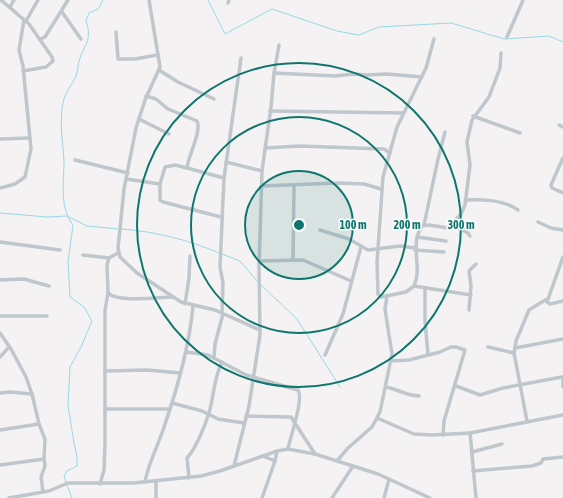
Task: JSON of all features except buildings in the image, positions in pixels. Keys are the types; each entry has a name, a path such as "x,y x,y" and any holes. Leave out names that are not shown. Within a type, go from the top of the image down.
{"street":[{"path":"1,0 25,20 52,57 53,61 46,67 23,71"},
{"path":"10,7 14,0"},
{"path":"0,188 14,184 25,177 31,149 19,47 25,20 38,0"},
{"path":"40,39 45,37 62,12 68,0"},
{"path":"149,0 155,28 159,70 146,96 136,128 124,189 118,253 123,261 137,273 185,304 209,308 260,330"},
{"path":"506,37 523,0"},
{"path":"62,12 81,39"},
{"path":"116,32 118,59 135,59 157,55"},
{"path":"434,39 422,77 397,126 381,189 377,250 378,294 382,297 406,292 414,286 417,276 415,249 417,237 424,225 445,132"},
{"path":"234,466 246,416 260,330 259,261 262,171 274,73 279,45"},
{"path":"424,225 445,228 452,225 463,211 466,200 470,165 467,142 473,116 490,97 500,68 501,53"},
{"path":"214,358 215,344 223,313 223,283 220,267 222,246 221,217 224,178 241,58"},
{"path":"159,70 178,82 214,99"},
{"path":"274,73 335,76 353,74 387,74 422,77"},
{"path":"146,96 156,99 168,109 189,116 198,123 187,168"},
{"path":"270,111 403,113"},
{"path":"473,116 520,133"},
{"path":"139,119 169,134"},
{"path":"559,125 563,127"},
{"path":"0,139 30,138"},
{"path":"265,148 299,146 384,149 390,153"},
{"path":"563,158 551,185 552,188 563,193"},
{"path":"75,160 128,173"},
{"path":"226,162 262,171"},
{"path":"221,217 163,202 160,200 160,184 165,167 175,164 224,178"},
{"path":"126,179 160,184"},
{"path":"261,186 294,186 326,183 364,184 381,189"},
{"path":"293,259 294,186"},
{"path":"466,200 484,200 511,206 518,210"},
{"path":"538,222 551,228 563,230"},
{"path":"452,225 468,233 470,236"},
{"path":"320,230 353,241 361,247 377,250 400,246 444,252"},
{"path":"417,237 446,241"},
{"path":"0,242 60,250"},
{"path":"325,355 344,314 351,281 361,247"},
{"path":"83,255 109,258 118,253"},
{"path":"185,304 189,278 190,256"},
{"path":"548,304 547,299 561,266 563,257"},
{"path":"100,484 104,470 106,371 105,310 108,293 107,265 109,258"},
{"path":"259,261 293,259 313,264 351,281"},
{"path":"469,310 471,295 469,271 476,264"},
{"path":"0,280 24,279 49,286"},
{"path":"414,286 448,293 471,295"},
{"path":"425,288 425,321 428,354"},
{"path":"108,293 113,296 134,299 172,296"},
{"path":"337,461 348,448 372,427 377,418 386,387 391,361 391,342 385,309 387,296"},
{"path":"527,421 514,353 527,313 536,305 547,299"},
{"path":"536,305 563,301"},
{"path":"145,482 147,470 172,403 186,352 193,306"},
{"path":"0,316 47,316"},
{"path":"0,333 10,347 26,377 32,394 39,424 45,439 45,466 41,477 43,492"},
{"path":"515,348 563,339"},
{"path":"0,357 10,347"},
{"path":"391,361 410,360 440,352 450,347 465,350 456,386 444,421 443,435"},
{"path":"488,347 514,353"},
{"path":"186,352 202,353 222,362 246,376 298,390 300,393 288,449"},
{"path":"189,478 187,458 194,452 209,414 215,380 222,362"},
{"path":"106,371 147,370 180,373"},
{"path":"456,386 478,395 562,377 563,387"},
{"path":"386,387 419,396"},
{"path":"0,393 10,392 32,394"},
{"path":"172,403 209,414 218,419 244,423"},
{"path":"105,409 170,409"},
{"path":"377,418 414,434 443,435 470,433 563,415"},
{"path":"246,416 291,417 315,454"},
{"path":"0,430 39,424"},
{"path":"470,433 476,498"},
{"path":"472,452 502,444"},
{"path":"9,498 43,492 66,483 100,484 189,478 216,473 277,451 288,449 315,454 353,466 389,479 430,498"},
{"path":"262,498 277,451"},
{"path":"263,456 274,461"},
{"path":"473,471 532,466 541,463 543,459 549,457 563,457"},
{"path":"0,465 44,459"},
{"path":"332,498 353,466"},
{"path":"384,498 389,479"},
{"path":"156,481 156,498"}],"waterway":[{"path":"66,483 64,476 67,471 77,466 77,456 68,405 70,367 81,347 92,321 84,307 70,297 68,262 73,225 66,210 63,194 64,161 61,125 62,110 64,99 76,76 79,60 88,40 88,27 86,21 89,13 98,9 103,0"},
{"path":"208,0 225,34 272,9 337,31 359,35 379,27 451,23 504,39 549,36 563,42"},
{"path":"0,213 47,217 67,216 87,226 118,229"},
{"path":"121,229 171,237 196,244 219,253"},
{"path":"222,254 240,261 258,282"},
{"path":"260,284 297,319 340,387"},
{"path":"67,485 72,498"}]}
